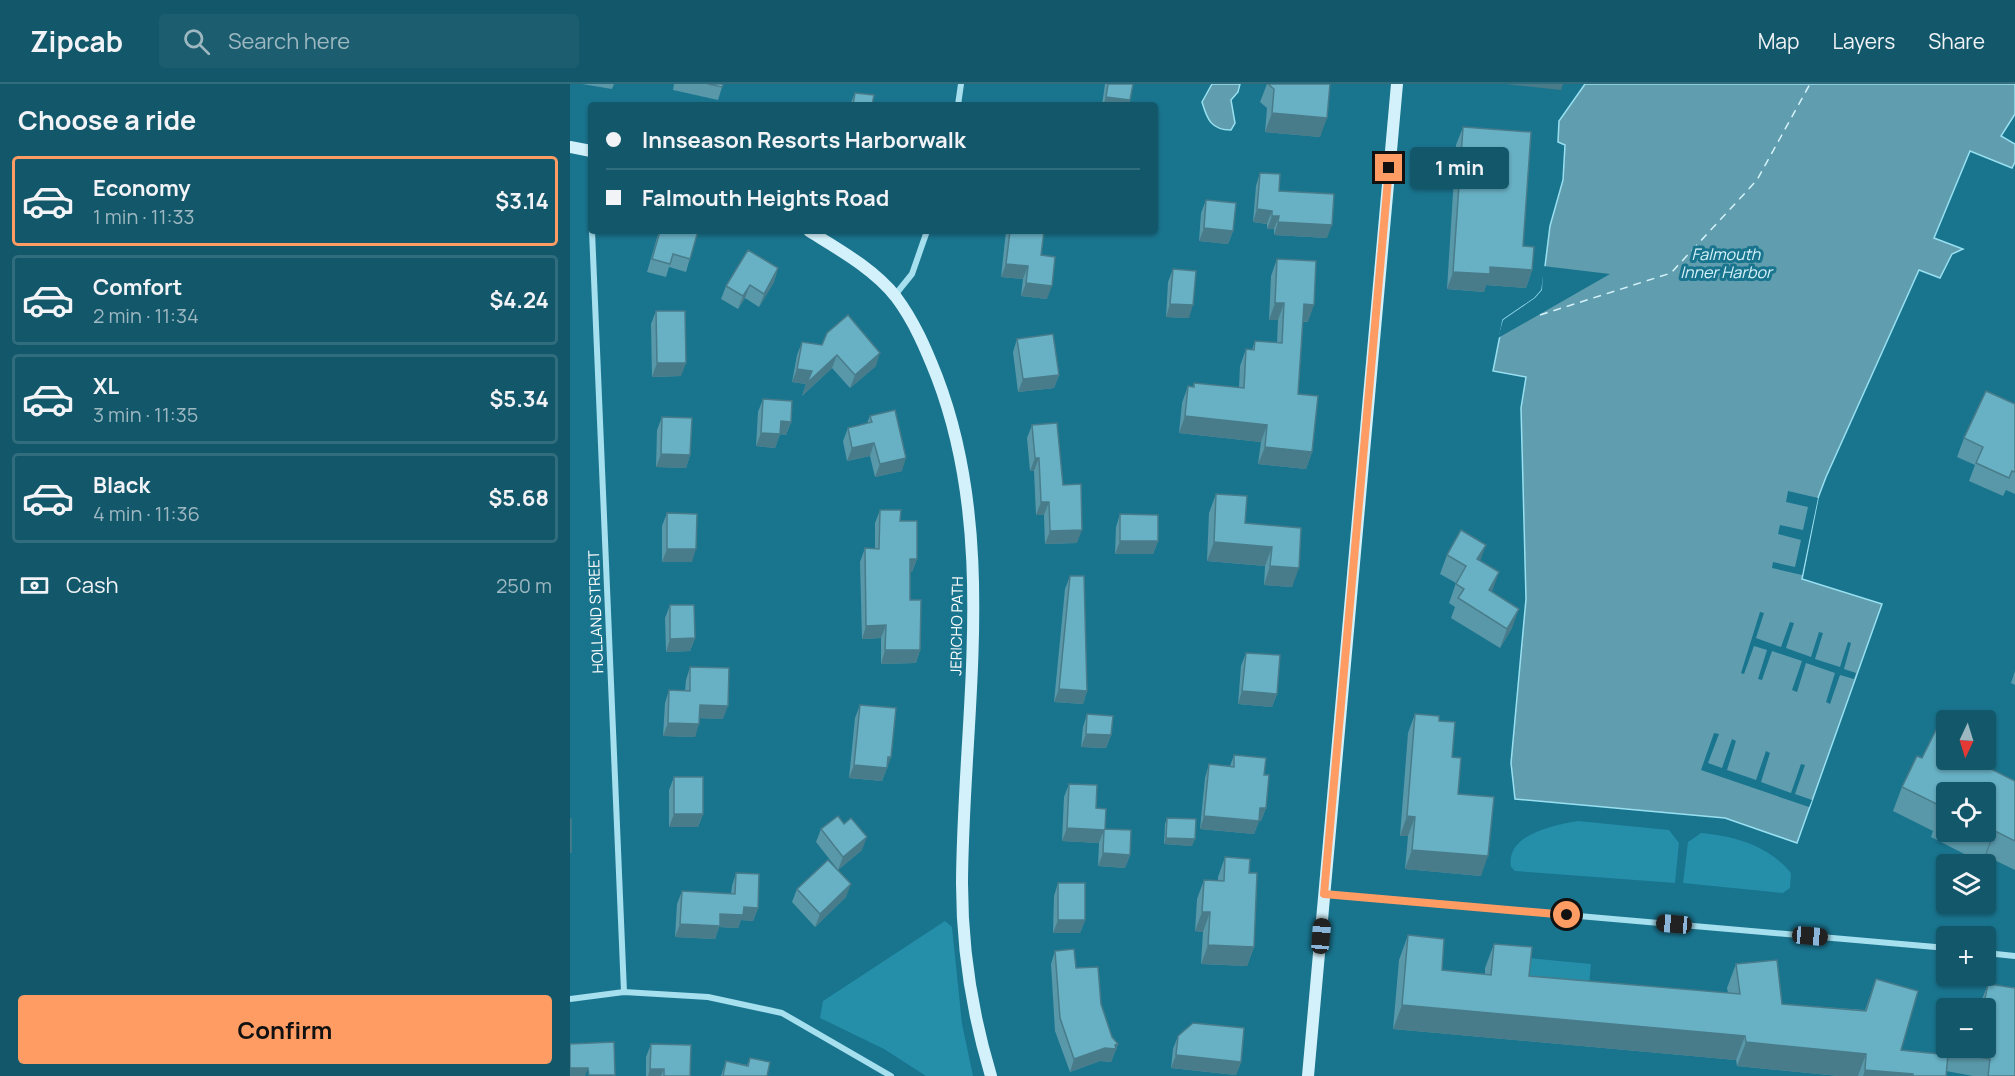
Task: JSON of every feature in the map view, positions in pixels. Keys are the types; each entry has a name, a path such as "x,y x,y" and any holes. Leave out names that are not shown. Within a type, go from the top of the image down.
{"main road":[{"path":"1308,1076 1396,84"},
{"path":"570,147 588,150"},
{"name":"JERICHO PATH","path":"814,234 857,263 895,296 916,328 946,402 956,436 967,499 974,588 962,882 964,945 971,999 991,1076"}],"street":[{"path":"958,102 961,84"},
{"name":"HOLLAND STREET","path":"592,234 624,992"},
{"path":"895,296 912,274 926,234"},
{"path":"1324,894 1936,947"},
{"path":"1996,953 2015,956"},
{"path":"570,999 624,992 708,997 782,1013 891,1076"}],"shaded area":[{"path":"1578,821 1669,830 1679,843 1675,883 1515,871 1511,867 1511,856 1523,839 1557,825"},
{"path":"1701,833 1739,840 1762,849 1791,873 1790,888 1783,893 1683,883 1688,842"},
{"path":"945,921 952,927 962,1024 973,1076 926,1076 884,1049 820,1018 823,1001"},
{"path":"1528,958 1591,964 1589,986 1527,985"}],"water":[{"path":"1212,84 1240,84 1238,92 1231,100 1235,123 1231,130 1214,126 1206,114 1202,102"},
{"name":"Falmouth Inner Harbor","path":"1585,84 2015,84 2015,114 2001,136 2015,144 2015,162 2012,168 1970,151 1934,238 1963,249 1952,254 1940,278 1919,270 1818,498 1802,579 1882,604 1797,843 1725,818 1515,799 1511,763 1526,599 1521,408 1526,377 1493,371 1503,320 1535,298 1542,290 1550,226 1563,180 1565,145 1558,142 1559,121"}],"pier":[{"path":"1543,266 1610,274 1498,338 1503,320 1535,298 1542,290"},
{"path":"1788,491 1818,498 1802,575 1772,568 1773,562 1795,567 1801,540 1778,534 1780,525 1803,530 1808,507 1786,502"},
{"path":"1760,612 1764,613 1756,638 1781,647 1790,622 1794,623 1786,648 1811,657 1819,632 1823,633 1815,659 1840,667 1848,642 1851,643 1844,669 1856,673 1854,679 1840,675 1830,704 1826,702 1835,673 1806,663 1797,692 1792,690 1802,661 1772,651 1762,680 1758,679 1767,650 1754,646 1744,674 1741,673"},
{"path":"1714,733 1719,734 1708,763 1722,768 1732,739 1736,741 1727,770 1756,780 1766,751 1770,753 1761,782 1791,793 1801,764 1805,765 1795,794 1812,800 1809,807 1701,770"}],"building":[{"path":"1108,84 1133,84 1130,100 1106,97"},
{"path":"1268,84 1330,84 1327,118 1272,113 1274,89"},
{"path":"855,93 874,95 873,102 854,102"},
{"path":"1463,127 1531,132 1523,246 1534,247 1532,270 1490,267 1490,274 1453,272"},
{"path":"1260,173 1280,174 1279,191 1334,194 1332,225 1278,222 1279,216 1272,216 1272,211 1257,209"},
{"path":"1206,200 1236,203 1233,231 1204,228"},
{"path":"659,234 697,234 690,259 673,254 670,264 652,259"},
{"path":"1010,234 1044,234 1041,255 1055,257 1052,286 1026,283 1028,266 1006,264"},
{"path":"748,250 778,268 764,294 750,285 743,296 726,286"},
{"path":"1277,259 1316,261 1314,305 1304,304 1298,394 1318,396 1312,452 1265,447 1267,425 1185,416 1188,386 1194,387 1194,383 1244,388 1246,349 1254,350 1255,341 1282,343 1284,303 1275,303"},
{"path":"1173,269 1196,271 1193,305 1170,304"},
{"path":"656,311 685,311 686,363 657,363"},
{"path":"848,315 880,353 855,375 837,355 807,383 812,371 797,369 802,342 822,345 827,333"},
{"path":"1053,334 1059,375 1023,379 1017,339"},
{"path":"1986,391 2015,404 2015,472 2012,471 2009,478 1976,463 1983,447 1964,438"},
{"path":"763,399 792,401 791,422 781,421 780,434 761,433"},
{"path":"895,410 906,458 880,464 874,443 852,448 848,428 872,422 870,416"},
{"path":"662,417 692,418 690,455 661,454"},
{"path":"1057,423 1063,485 1081,484 1082,530 1050,531 1049,502 1041,502 1039,458 1035,458 1032,425"},
{"path":"1216,494 1247,496 1245,523 1301,528 1299,568 1270,566 1272,547 1214,542"},
{"path":"880,510 901,510 900,521 917,521 917,559 910,559 910,600 921,600 920,650 885,650 886,625 866,626 865,548 879,549"},
{"path":"667,513 697,514 696,549 667,549"},
{"path":"1120,514 1158,515 1158,541 1120,541"},
{"path":"1461,530 1486,545 1477,559 1499,572 1489,590 1519,609 1507,629 1458,598 1464,589 1456,584 1466,566 1447,555"},
{"path":"1070,576 1084,576 1087,691 1059,689"},
{"path":"670,605 694,605 695,638 670,639"},
{"path":"1246,653 1280,655 1277,694 1242,691"},
{"path":"690,667 729,668 728,706 700,705 699,724 668,723 669,690 690,691"},
{"path":"860,705 896,708 891,757 888,757 887,768 854,765"},
{"path":"1087,714 1113,716 1111,735 1086,734"},
{"path":"1415,714 1439,716 1439,721 1455,722 1452,757 1461,758 1458,794 1494,797 1488,856 1412,850 1415,817 1407,816"},
{"path":"1936,730 1936,770 1993,770 2015,781 2015,841 1996,832 1996,782 1936,782 1936,804 1902,787 1917,756 1922,758"},
{"path":"1234,755 1266,758 1264,775 1269,775 1266,808 1260,808 1259,821 1204,816 1209,764 1234,767"},
{"path":"674,777 703,777 703,814 674,814"},
{"path":"1069,784 1097,785 1096,808 1106,809 1105,829 1131,830 1130,855 1103,853 1104,830 1067,828"},
{"path":"838,816 844,824 851,818 867,837 843,857 821,829"},
{"path":"1167,818 1196,819 1195,839 1166,838"},
{"path":"571,819 571,852 570,852"},
{"path":"1225,857 1250,859 1249,873 1257,873 1254,947 1208,945 1210,912 1202,912 1204,880 1224,881"},
{"path":"828,860 851,884 820,914 797,889"},
{"path":"736,873 759,874 758,908 744,907 743,915 720,914 720,926 680,924 682,891 735,894"},
{"path":"1058,883 1085,883 1085,920 1058,920"},
{"path":"1408,935 1444,939 1442,970 1491,975 1494,944 1532,947 1529,976 1740,994 1736,964 1777,960 1782,1004 1866,1011 1876,979 1918,991 1901,1050 1936,1054 1936,1058 1948,1058 1946,1076 1913,1076 1913,1074 1865,1070 1866,1054 1746,1042 1745,1036 1402,1005"},
{"path":"1074,949 1076,968 1098,967 1101,1004 1112,1037 1118,1044 1115,1045 1116,1049 1105,1048 1074,1059 1060,1018 1055,951"},
{"path":"1988,986 2015,988 2015,1076 1988,1076 1990,1059 1984,1058 1996,1058 1996,998 1985,998"},
{"path":"1193,1023 1244,1028 1241,1062 1176,1055 1178,1036"},
{"path":"614,1042 615,1075 589,1075 588,1068 570,1068 570,1044"},
{"path":"651,1044 691,1045 690,1076 664,1076 664,1069 650,1069"},
{"path":"750,1058 770,1062 767,1076 723,1076 726,1061 748,1066"}],"ferry route":[{"path":"1540,315 1671,273 1757,180 1810,84"}],"route":[{"path":"1389,168 1324,894 1567,915"}]}
